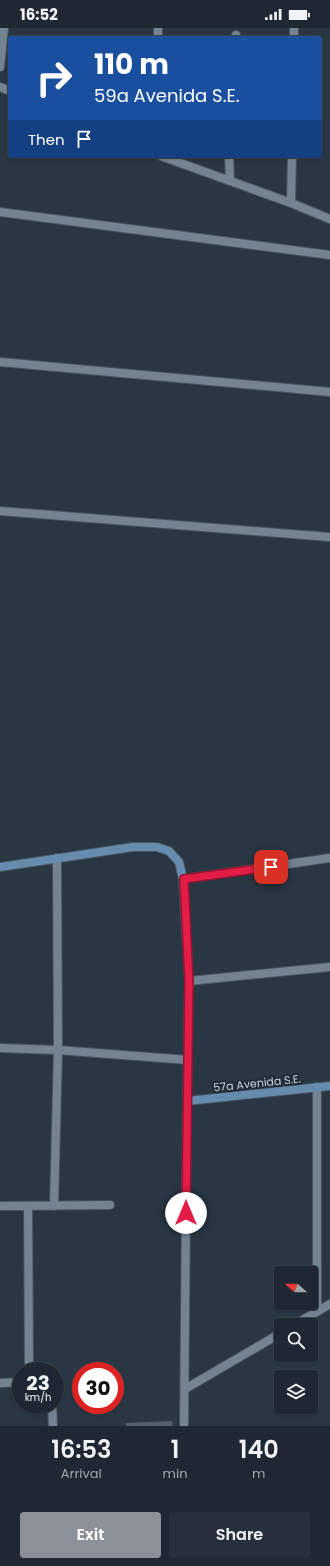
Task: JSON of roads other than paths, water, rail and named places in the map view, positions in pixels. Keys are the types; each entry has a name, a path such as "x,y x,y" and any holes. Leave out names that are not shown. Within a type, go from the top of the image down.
{"street":[{"path":"0,67 4,28"},
{"path":"167,158 291,203 330,219"},
{"path":"229,158 230,181"},
{"path":"291,203 292,158"},
{"path":"0,212 330,255"},
{"path":"0,362 330,392"},
{"path":"0,511 330,537"},
{"path":"0,867 133,847 157,847 169,851 178,862 184,879 189,981 184,1426"},
{"path":"54,1206 58,1050 58,858"},
{"path":"184,879 330,858"},
{"path":"189,981 330,967"},
{"path":"0,1048 58,1050 188,1060"},
{"name":"57a Avenida S.E.","path":"187,1101 330,1086"},
{"path":"316,1087 317,1312"},
{"path":"0,1206 110,1205"},
{"path":"28,1206 28,1362"},
{"path":"306,1318 330,1304"},
{"path":"185,1389 274,1337"},
{"path":"0,1383 12,1382"},
{"path":"52,1414 53,1426"}]}
